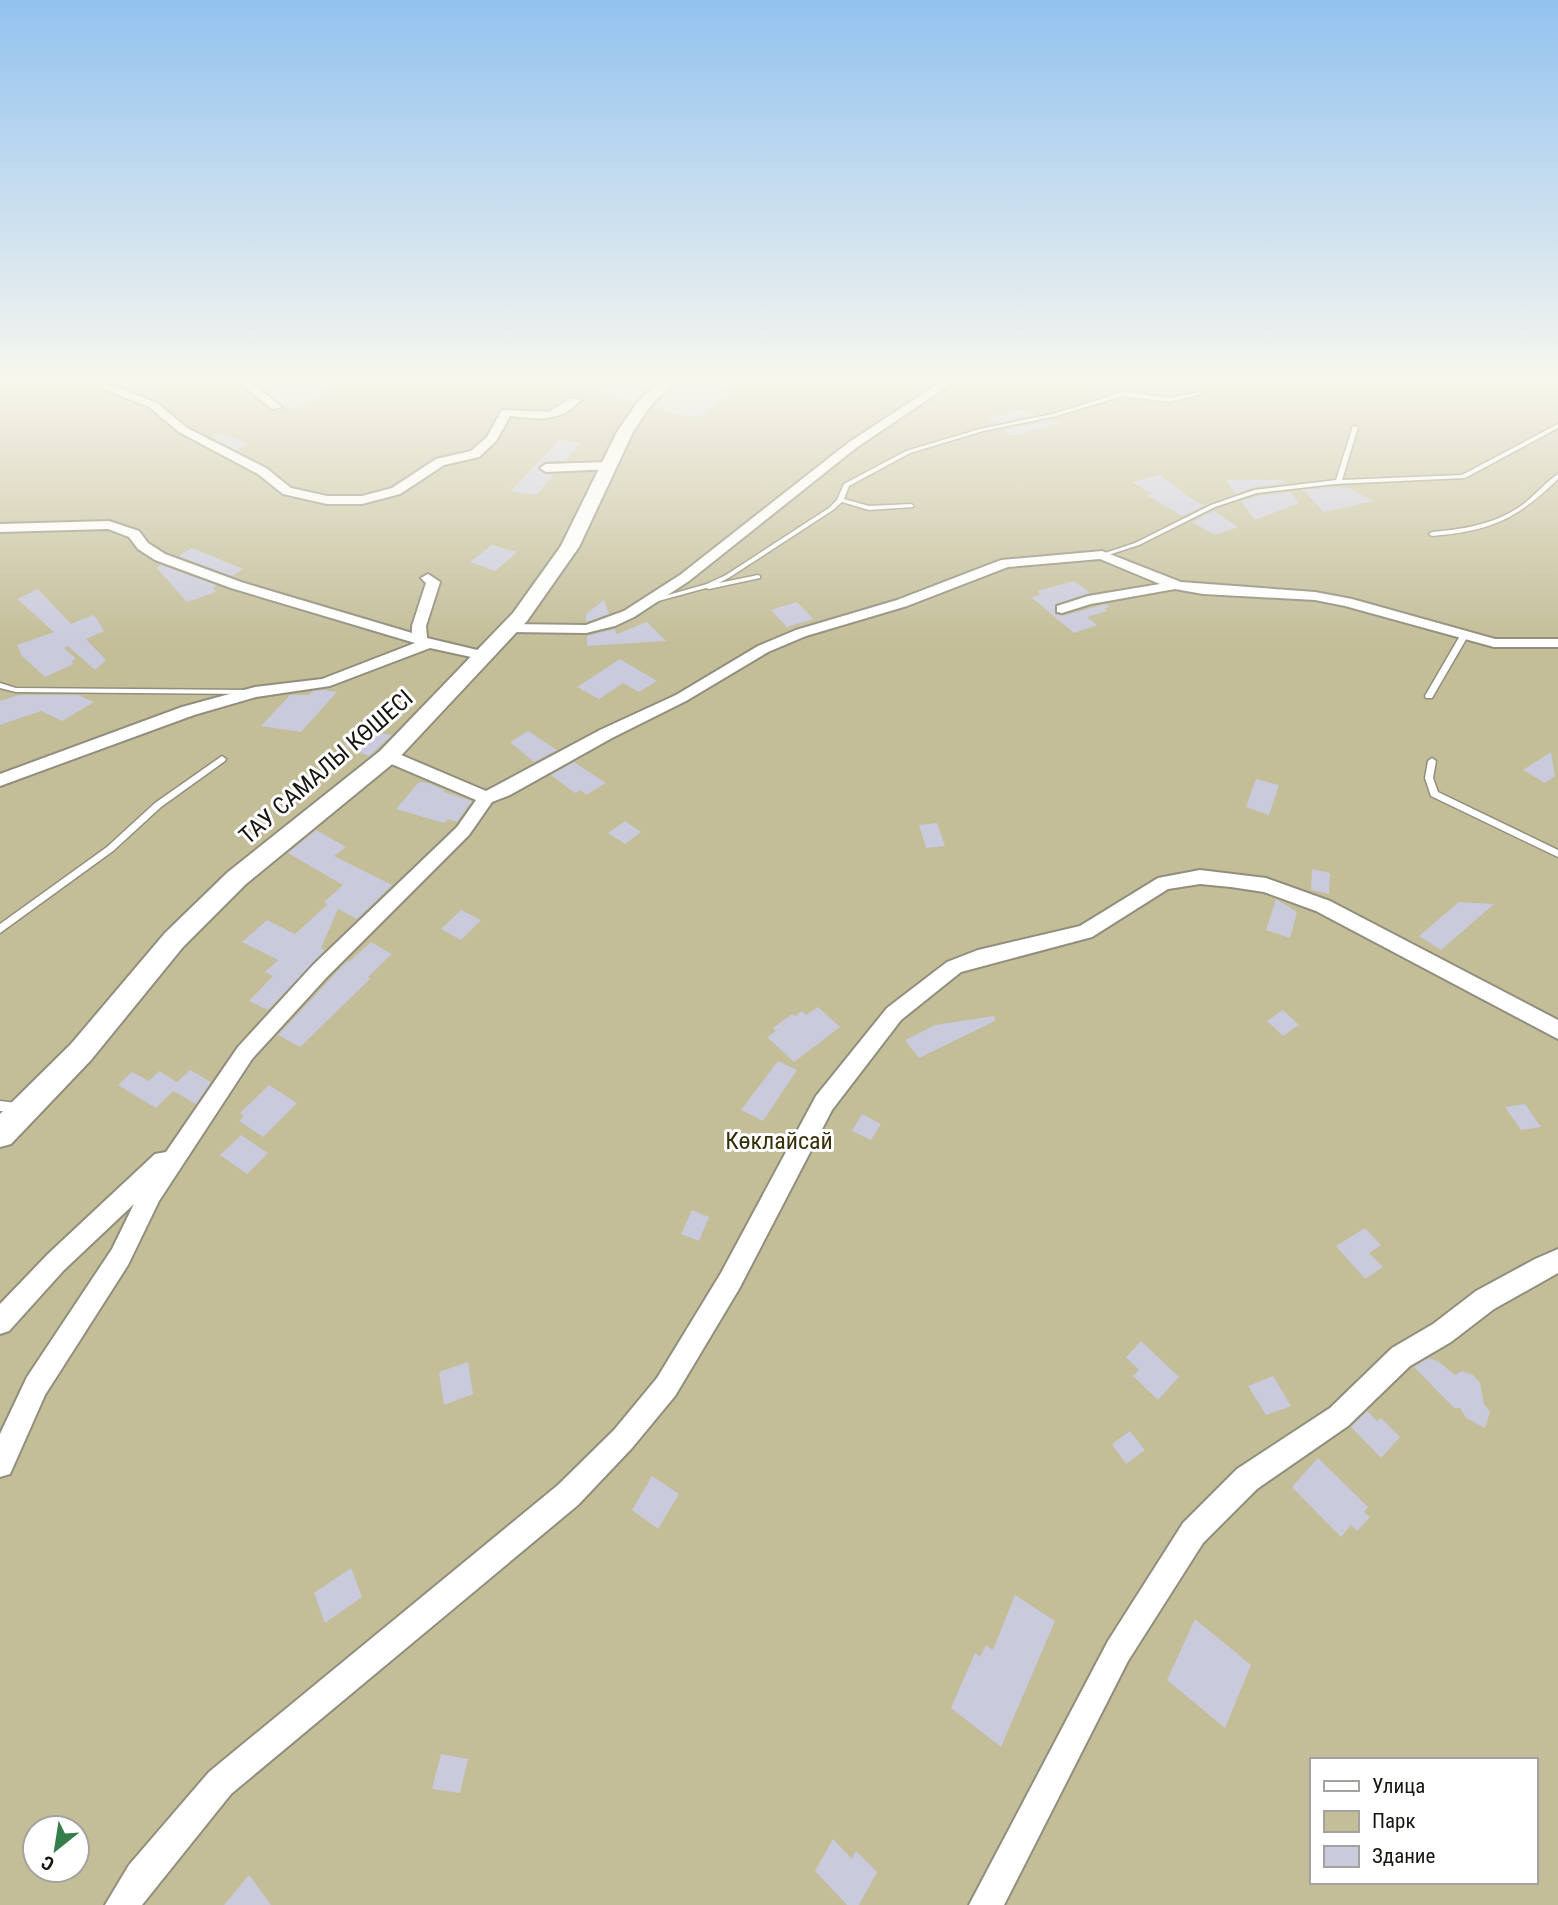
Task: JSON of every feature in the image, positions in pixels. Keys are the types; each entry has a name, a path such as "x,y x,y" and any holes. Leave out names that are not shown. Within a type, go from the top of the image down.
{"street":[{"path":"252,466 279,482 287,491 327,500 362,500 396,491 433,466"},
{"path":"546,468 608,466"},
{"name":"ТАУ САМАЛЫ КӨШЕСІ","path":"0,1134 81,1052 174,940 237,878 388,755 485,656 552,576 570,547 608,466"},
{"path":"510,628 594,628 612,622 691,572 826,466"},
{"path":"0,528 109,525 134,534 144,546 160,557 236,585 424,641 485,656"},
{"path":"1118,550 1117,554 1127,563"},
{"path":"0,1464 36,1386 120,1256 151,1193 254,1043 320,971 463,831 486,798 681,698 738,662 801,633 902,603 1006,563 1102,555 1177,585 1203,590 1315,596 1347,602 1494,643 1558,643"},
{"path":"424,641 419,626 433,582 428,578"},
{"path":"1062,609 1088,600 1177,585"},
{"path":"0,780 92,745 255,692 325,683 424,641"},
{"path":"388,755 486,798"},
{"path":"122,1905 141,1877 220,1783 568,1495 623,1439 666,1387 723,1293 824,1103 894,1014 954,967 978,958 1085,932 1164,883 1200,877 1231,880 1266,885 1323,906 1558,1030"},
{"path":"0,1322 56,1262 185,1142"},
{"path":"986,1905 1118,1651 1193,1533 1247,1479 1339,1417 1401,1357 1441,1333 1485,1300 1558,1261"}],"lane":[{"path":"647,602 698,588 727,576 841,500 846,485 880,466"},
{"path":"1338,482 1343,466"},
{"path":"1102,555 1174,527 1213,506 1256,491 1338,482 1462,477 1483,466"},
{"path":"1432,534 1462,532 1509,519 1558,476"},
{"path":"841,500 869,508 911,506"},
{"path":"698,588 721,586 758,577"},
{"path":"1429,696 1464,636"},
{"path":"0,685 16,690 255,692"},
{"path":"0,929 110,849 166,799 222,758"},
{"path":"1432,761 1429,778 1434,794 1558,854"},
{"path":"0,1106 27,1107"}],"green space":[{"name":"Көклайсай","path":"0,466 1558,466 1558,1905 0,1905"}],"building":[{"path":"535,466 539,466 538,469 545,474 554,475 536,495 511,491"},
{"path":"1160,475 1196,502 1205,505 1183,516 1146,495 1152,494 1132,482"},
{"path":"1226,480 1284,480 1286,483 1254,487 1236,494"},
{"path":"1349,488 1373,501 1324,512 1303,490"},
{"path":"1291,492 1299,503 1255,520 1241,501 1258,496"},
{"path":"1214,511 1238,527 1215,535 1192,522"},
{"path":"492,545 517,552 495,571 470,562"},
{"path":"192,548 243,569 232,576 178,556"},
{"path":"161,565 216,585 213,588 216,592 187,602 157,568"},
{"path":"1074,581 1090,593 1056,604 1055,614 1063,616 1106,604 1110,607 1104,608 1107,611 1087,617 1097,625 1074,633 1031,597 1041,595 1037,591"},
{"path":"38,589 71,624 93,615 96,618 104,631 86,639 106,660 95,670 68,646 64,648 76,659 71,661 74,664 45,677 22,656 17,645 54,632 17,599"},
{"path":"604,600 609,614 586,622 586,614"},
{"path":"797,602 813,619 787,627 771,610"},
{"path":"647,622 666,641 587,646 587,636 615,629 617,634"},
{"path":"620,659 657,681 639,692 623,683 599,699 577,687"},
{"path":"313,691 337,692 301,732 261,726 290,695 309,695"},
{"path":"19,695 78,695 94,702 62,721 41,711 0,725 0,701"},
{"path":"362,731 392,735 369,756 345,746"},
{"path":"528,731 557,750 534,762 510,742"},
{"path":"1551,752 1555,776 1545,783 1523,770"},
{"path":"574,762 606,783 586,795 580,790 575,793 551,775"},
{"path":"1256,779 1279,785 1269,815 1246,807"},
{"path":"419,782 472,801 457,822 448,819 444,823 396,809"},
{"path":"625,821 641,832 625,844 608,833"},
{"path":"937,823 945,846 926,848 919,825"},
{"path":"316,830 346,847 334,856 392,885 357,919 338,909 321,948 325,950 268,1010 249,1001 273,976 265,972 278,960 242,942 267,920 295,934 328,904 324,902 343,885 288,853"},
{"path":"1312,869 1330,873 1329,894 1311,890"},
{"path":"1276,899 1297,912 1290,938 1266,930"},
{"path":"1459,902 1494,904 1441,950 1419,936"},
{"path":"461,910 481,920 461,940 441,929"},
{"path":"371,942 392,954 368,977 370,979 300,1047 278,1035 347,961"},
{"path":"818,1007 840,1027 794,1062 767,1037 776,1031 773,1028 792,1014 795,1016 802,1011 806,1015"},
{"path":"1283,1010 1299,1025 1283,1036 1267,1021"},
{"path":"994,1016 995,1021 919,1058 905,1040 935,1025"},
{"path":"778,1061 797,1070 763,1121 741,1110"},
{"path":"190,1070 211,1082 196,1104 173,1091 156,1108 118,1085 132,1072 149,1081 159,1071 177,1082"},
{"path":"269,1085 297,1103 263,1137 239,1121 244,1116 240,1113"},
{"path":"1525,1104 1541,1127 1521,1130 1505,1107"},
{"path":"862,1114 881,1124 871,1140 852,1131"},
{"path":"241,1135 268,1153 247,1174 220,1155"},
{"path":"692,1210 709,1217 699,1241 681,1234"},
{"path":"1365,1228 1381,1245 1369,1253 1383,1267 1365,1279 1336,1246"},
{"path":"1141,1341 1179,1377 1158,1400 1133,1376 1139,1370 1126,1357"},
{"path":"1429,1358 1439,1362 1455,1375 1462,1371 1473,1375 1480,1383 1484,1404 1490,1412 1485,1428 1466,1418 1460,1408 1454,1408 1414,1367"},
{"path":"468,1362 473,1394 444,1405 439,1372"},
{"path":"1273,1376 1291,1406 1266,1415 1248,1386"},
{"path":"1367,1411 1377,1421 1381,1418 1400,1437 1381,1458 1351,1427"},
{"path":"1130,1431 1145,1450 1126,1464 1112,1444"},
{"path":"1318,1458 1368,1507 1364,1512 1370,1517 1357,1531 1351,1525 1341,1537 1292,1487"},
{"path":"652,1476 679,1494 658,1529 632,1510"},
{"path":"351,1568 362,1597 325,1623 314,1593"},
{"path":"1015,1595 1055,1621 1001,1747 951,1708 975,1653 980,1657 986,1645 993,1650"},
{"path":"1195,1619 1251,1665 1225,1728 1167,1680"},
{"path":"441,1754 468,1759 460,1793 432,1789"},
{"path":"833,1839 852,1859 856,1851 877,1872 859,1905 847,1905 815,1871"},
{"path":"249,1875 271,1905 224,1905"}]}
